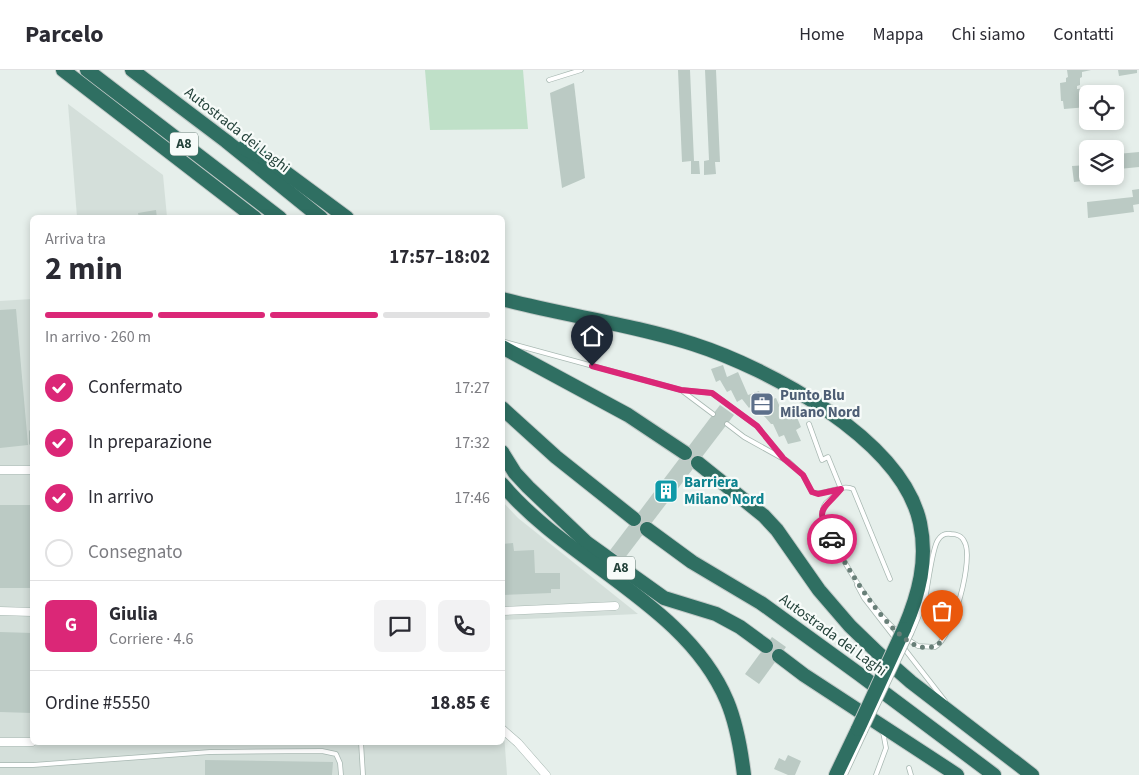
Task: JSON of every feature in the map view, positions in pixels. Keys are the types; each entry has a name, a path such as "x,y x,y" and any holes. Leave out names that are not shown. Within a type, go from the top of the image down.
{"highway":[{"path":"63,70 251,215"},
{"name":"A8","path":"87,70 276,215"},
{"name":"Autostrada dei Laghi","path":"132,70 226,141 317,215"},
{"path":"226,141 270,160 343,215"},
{"path":"505,300 655,333 731,358 764,373 802,394 850,428 888,464 898,477 915,506 920,523 923,559 921,581 907,632 861,731 836,775"},
{"path":"505,349 628,416 684,453"},
{"path":"505,411 549,451 634,519"},
{"name":"A8","path":"505,457 515,473 528,487 587,543 664,598 716,614 740,627 766,646"},
{"name":"Autostrada dei Laghi","path":"698,463 764,516 777,530 819,590 850,626 910,682 1032,775"},
{"path":"505,487 546,527 664,619 698,654 727,701 739,740 744,775"},
{"name":"Autostrada dei Laghi","path":"647,529 692,562 761,603 994,775"},
{"path":"779,656 804,675 958,775"}],"street":[{"path":"0,470 30,470"},
{"path":"505,611 615,606"},
{"path":"0,611 30,612"},
{"path":"505,732 518,743 546,775"},
{"path":"0,742 30,742"}],"lane":[{"path":"549,80 581,70"},
{"path":"505,342 681,390 712,393 757,426 783,458 803,475 812,492 818,494 848,487 852,488 890,578"},
{"path":"681,390 713,414"},
{"path":"727,424 744,437 783,458"},
{"path":"809,424 822,460 828,457 841,489"},
{"path":"841,489 824,506 822,514 824,525 864,598 959,719"},
{"path":"836,547 868,597 888,623 915,645 930,648 942,641 955,615 967,557 964,541 957,535 949,534 941,537 935,544 924,600 907,632"},
{"path":"876,775 886,748 880,723"},
{"path":"845,775 861,731"},
{"path":"361,745 363,775"},
{"path":"0,765 210,752 322,751 336,754 340,763 341,775"},
{"path":"909,768 911,775"}],"shaded area":[{"path":"68,104 163,175 167,215 77,215"},
{"path":"30,299 30,745 505,745 507,775 0,775 0,301"},
{"path":"505,504 518,518 638,614 505,620"}],"green space":[{"path":"425,70 523,70 528,129 430,130"}],"building":[{"path":"678,70 690,70 694,161 699,161 700,174 691,174 691,161 682,162"},
{"path":"705,70 716,70 720,162 715,162 716,174 704,175 704,161 709,160"},
{"path":"1067,70 1091,70 1082,72 1080,85 1077,86 1077,89 1079,89 1079,108 1064,109 1063,101 1061,101 1060,83 1066,82 1068,77"},
{"path":"1118,70 1137,70 1137,73 1119,76"},
{"path":"574,83 585,178 562,188 550,93"},
{"path":"1139,152 1139,167 1124,168 1124,153"},
{"path":"1072,166 1079,166 1079,181 1074,182"},
{"path":"1139,189 1139,204 1133,205 1134,212 1088,218 1087,202 1133,197 1132,190"},
{"path":"156,210 157,215 138,215 138,213"},
{"path":"16,309 28,445 0,448 0,310"},
{"name":"Punto Blu Milano Nord","path":"723,365 727,377 738,372 748,395 759,391 764,402 776,398 780,407 785,406 790,417 796,415 801,427 796,430 801,441 788,444 784,435 779,437 773,424 765,417 751,406 749,408 742,399 737,402 731,390 727,392 720,380 716,382 711,369"},
{"name":"Barriera Milano Nord","path":"720,405 734,415 621,563 608,553"},
{"path":"0,505 30,505 30,588 0,588"},
{"path":"513,543 514,551 534,550 535,573 560,573 560,589 551,589 551,593 505,595 505,544"},
{"path":"0,632 30,633 30,713 0,712"},
{"path":"772,637 786,647 759,684 745,674"},
{"path":"788,755 801,761 795,775 788,775 774,769 779,758 785,761"},
{"path":"205,760 333,762 332,775 205,775"}],"way so far":[{"path":"832,539 848,568 888,623 920,647 930,648 942,641"}],"place":[{"name":"Punto Blu Milano Nord","path":"762,404"},
{"name":"Barriera Milano Nord","path":"666,491"}],"route":[{"path":"592,366 681,390 712,393 757,426 783,458 803,475 812,492 818,494 841,489 824,506 822,514 824,525 832,539"}]}
